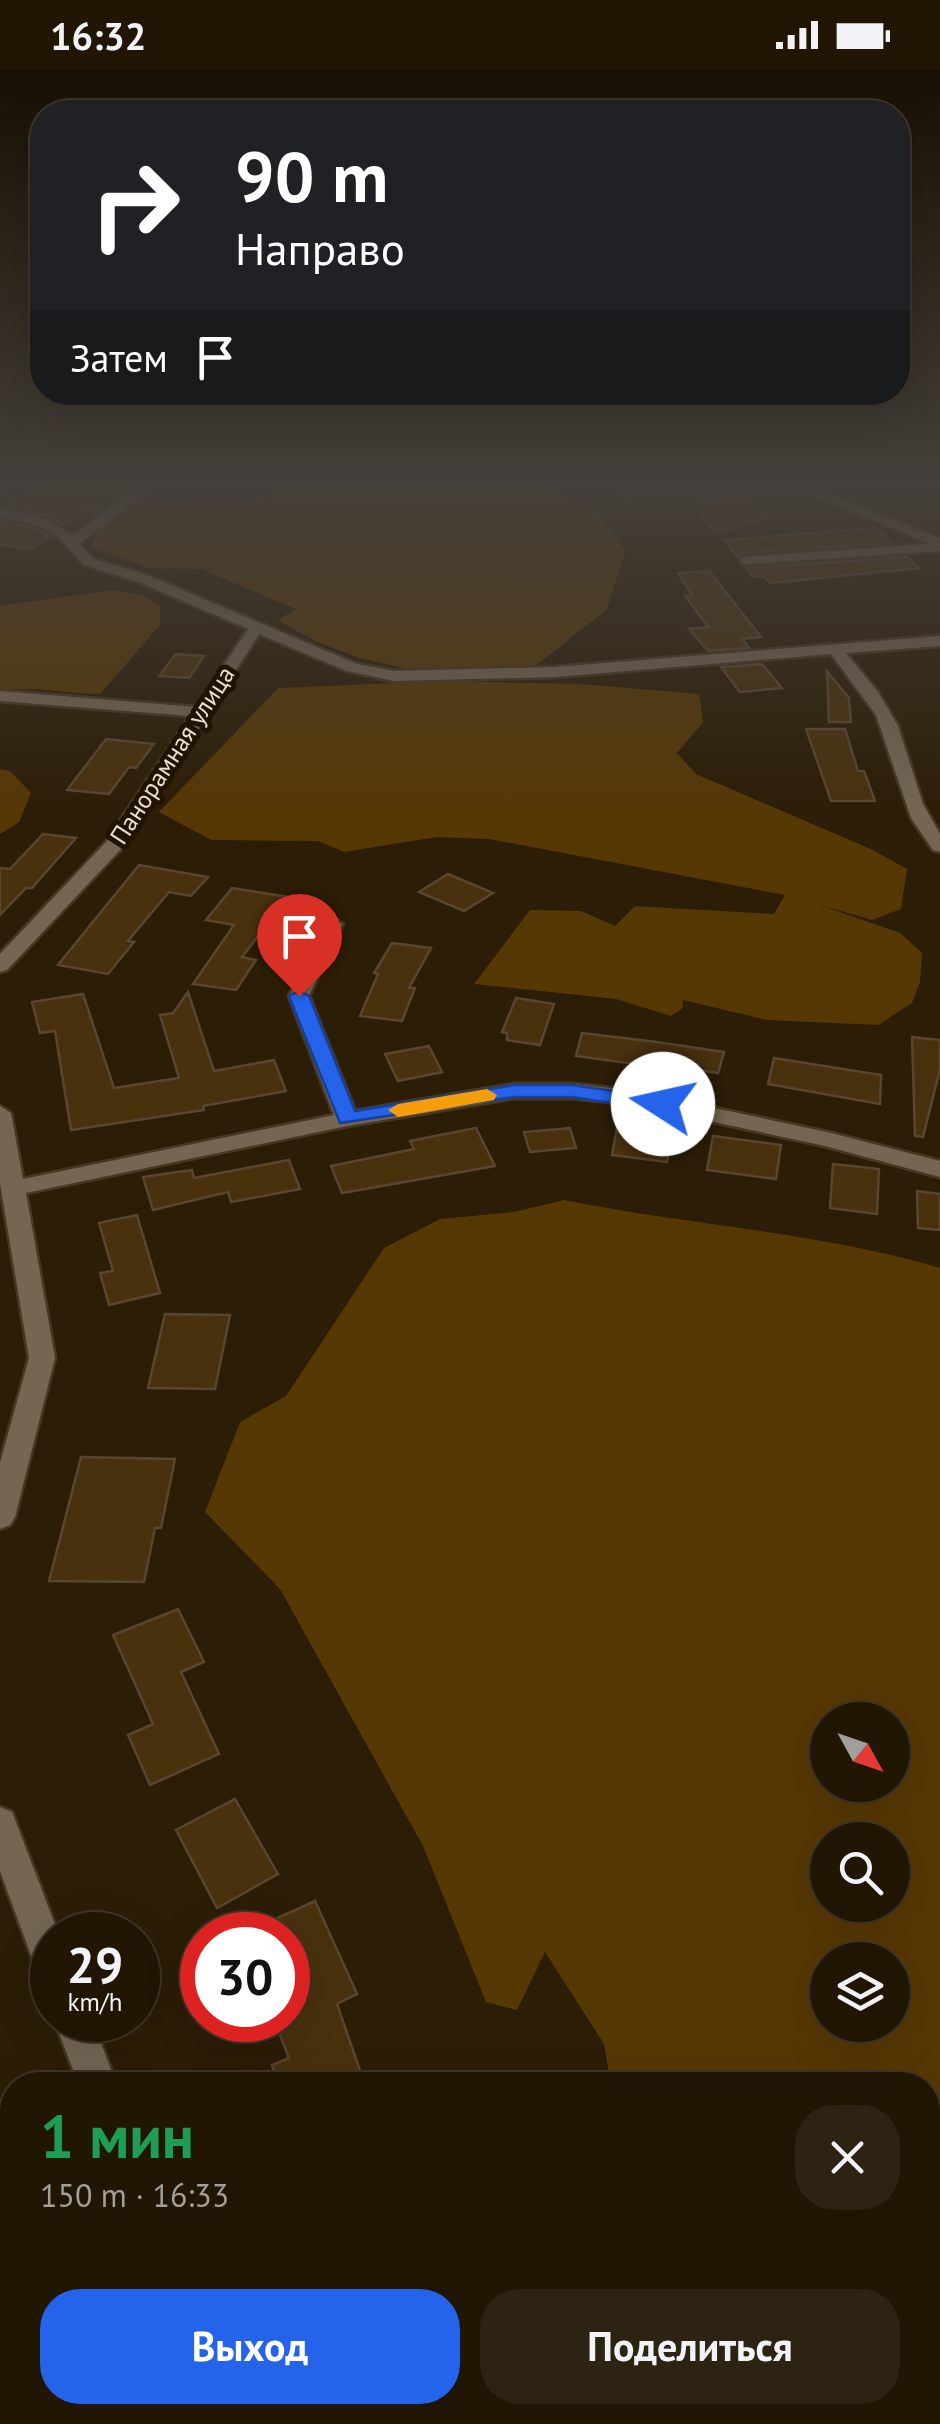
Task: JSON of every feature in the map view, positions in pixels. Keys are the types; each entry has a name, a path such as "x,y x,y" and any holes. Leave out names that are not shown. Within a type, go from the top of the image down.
{"street":[{"path":"174,592 354,668 394,676 555,672 940,641"},
{"name":"Панорамная улица","path":"0,966 114,846 256,627"},
{"path":"835,650 871,694 891,727 914,812 940,846"},
{"path":"0,696 198,712"},
{"path":"333,924 299,996 348,1119"},
{"path":"16,1188 348,1119 514,1091 572,1091 630,1098 940,1169"},
{"path":"0,1113 16,1188 42,1358 0,1517"},
{"path":"0,1824 33,1912"},
{"path":"81,2042 93,2072"}],"shaded area":[{"path":"123,592 143,595 160,606 160,625 100,694 36,689 0,691 0,606"},
{"path":"255,592 612,592 607,609 537,665 408,669 359,658 315,641 278,620 296,609"},
{"path":"446,681 580,684 699,694 703,722 677,753 696,774 873,850 907,869 901,909 872,920 820,905 900,933 922,953 920,982 912,1003 878,1025 767,1020 683,1000 682,1009 671,1016 616,999 474,984 530,910 581,911 615,926 635,906 774,914 785,895 489,839 437,837 344,852 318,841 211,840 159,812 278,688"},
{"path":"0,769 10,771 31,793 19,822 0,834"},
{"path":"564,1200 800,1237 940,1268 940,2072 609,2072 604,2044 545,1952 517,2010 486,2002 423,1846 280,1589 205,1512 240,1422 286,1396 384,1248 440,1219 514,1212"}],"building":[{"path":"690,592 725,592 761,637 742,639 749,648 708,651 689,629 708,627 685,596 692,595"},
{"path":"176,654 204,656 189,678 159,676"},
{"path":"762,664 782,688 740,692 721,667"},
{"path":"827,671 849,698 851,722 829,722"},
{"path":"806,729 845,729 858,771 864,771 875,801 831,801"},
{"path":"106,739 154,744 136,768 129,767 109,794 67,790"},
{"path":"43,834 76,838 32,888 26,888 0,915 0,868 10,869"},
{"path":"139,865 208,877 191,896 169,892 128,941 134,942 108,974 58,965"},
{"path":"448,874 493,893 464,911 419,892"},
{"path":"232,888 288,897 242,957 256,960 236,990 193,984 234,925 206,920"},
{"path":"392,943 431,948 409,988 415,988 402,1021 360,1016 378,974 374,973"},
{"path":"188,992 214,1071 274,1060 286,1091 203,1106 204,1110 71,1130 55,1031 40,1033 32,1002 83,994 114,1088 179,1078 160,1015 173,1013"},
{"path":"516,998 554,1004 540,1045 507,1040 507,1033 502,1032"},
{"path":"582,1033 724,1052 718,1073 635,1060 628,1063 576,1056"},
{"path":"912,1037 940,1040 940,1069 923,1137 915,1136"},
{"path":"429,1046 442,1072 398,1081 385,1054"},
{"path":"774,1058 881,1075 880,1104 768,1084"},
{"path":"618,1122 673,1128 667,1162 612,1155"},
{"path":"476,1128 495,1166 342,1193 331,1166 414,1149 410,1141"},
{"path":"570,1128 576,1148 530,1152 524,1132"},
{"path":"713,1136 781,1145 776,1179 707,1170"},
{"path":"289,1160 300,1189 231,1202 228,1192 153,1210 143,1177 192,1170 194,1178"},
{"path":"833,1164 879,1169 877,1214 830,1208"},
{"path":"917,1191 940,1194 940,1230 918,1228"},
{"path":"137,1215 160,1293 109,1305 100,1273 113,1271 99,1223"},
{"path":"165,1314 230,1315 215,1389 148,1388"},
{"path":"81,1457 175,1459 161,1528 155,1528 144,1582 49,1581"},
{"path":"178,1609 204,1662 181,1672 219,1754 150,1785 128,1735 153,1724 113,1635"},
{"path":"235,1799 278,1874 217,1908 176,1830"},
{"path":"315,1901 357,1994 337,2004 361,2072 274,2072 272,2065 289,2058 283,2042 310,2042 310,1912 291,1912"}],"slow traffic":[{"path":"398,1110 487,1095"}],"route":[{"path":"299,996 348,1119 514,1091 572,1091 663,1104"}]}
